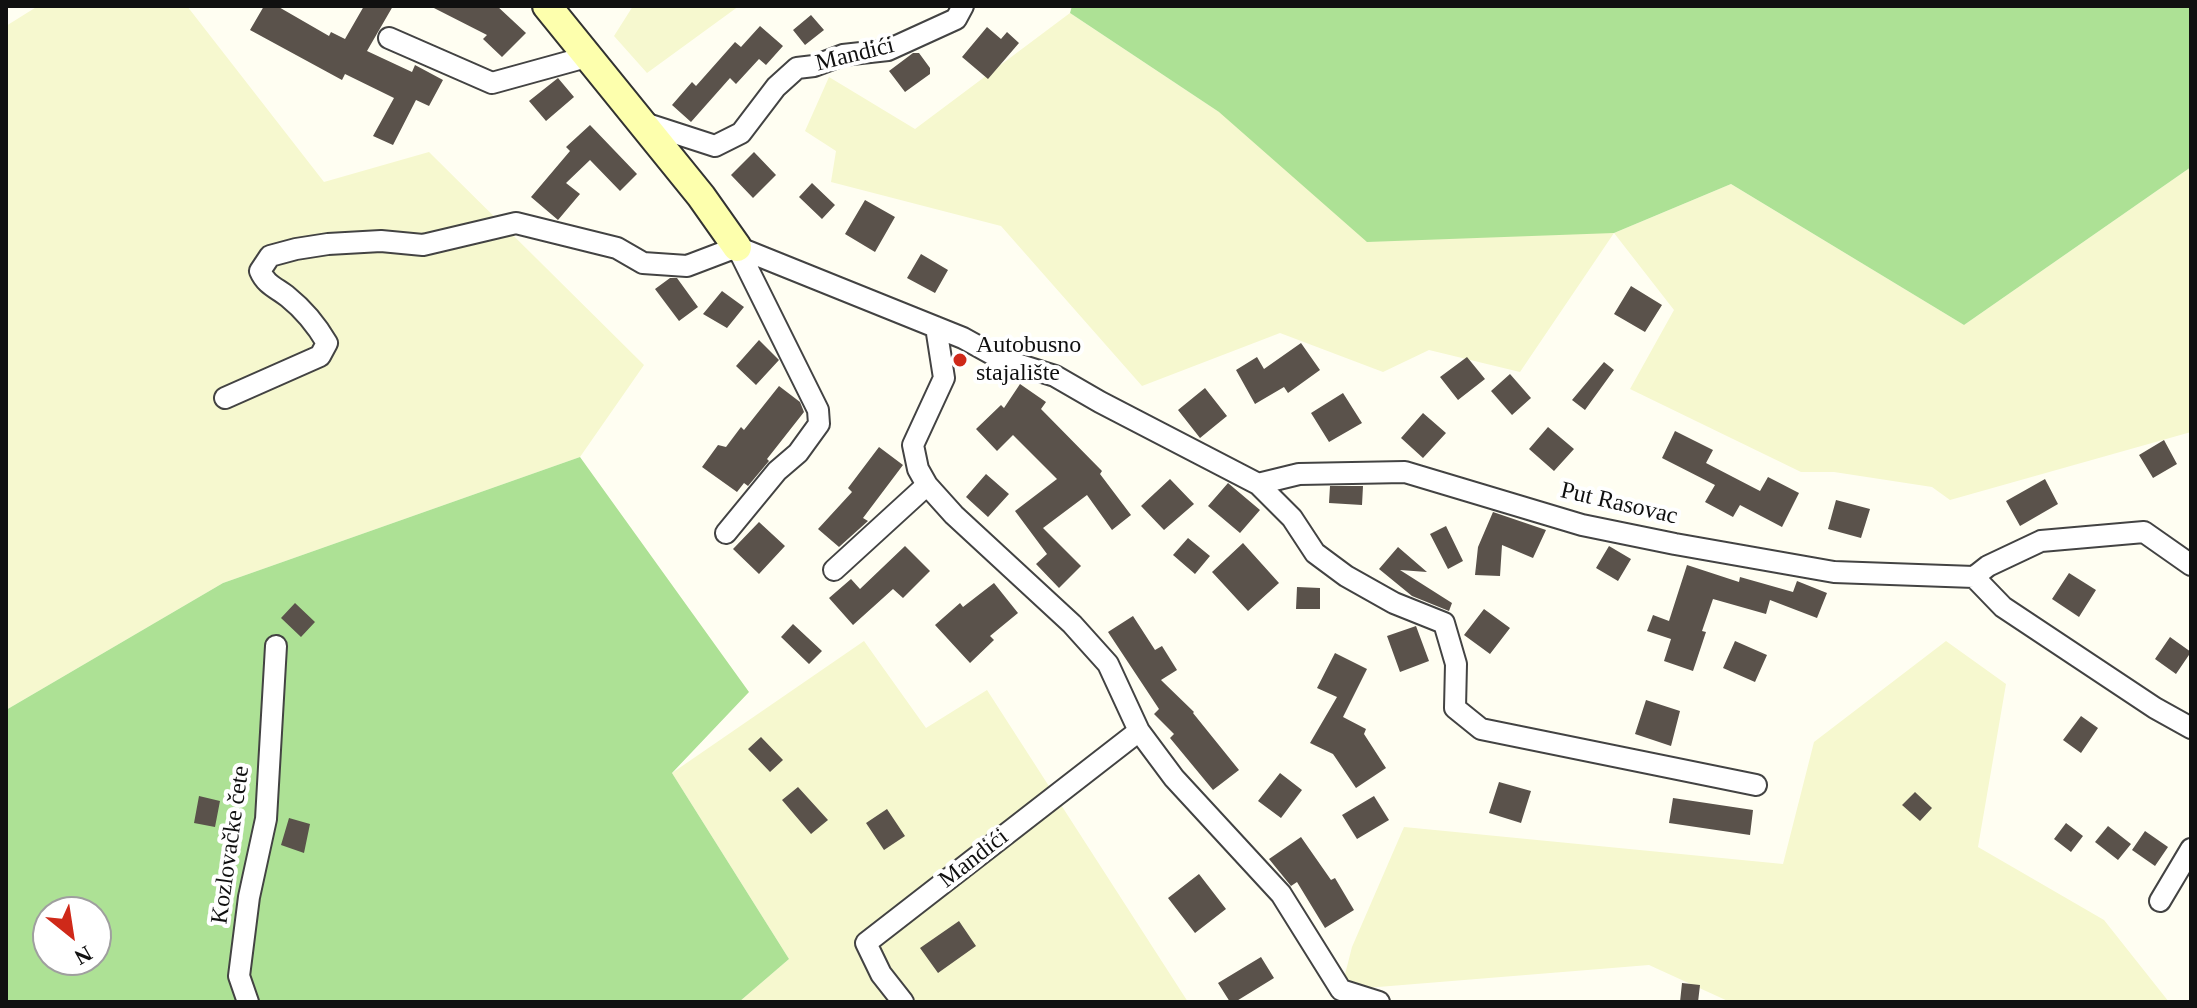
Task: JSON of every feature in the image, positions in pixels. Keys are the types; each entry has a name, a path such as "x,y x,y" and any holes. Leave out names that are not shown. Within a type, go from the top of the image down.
{"street":[{"path":"547,6 701,196 737,247 818,410 819,424 798,453 777,471 726,533"},
{"name":"Mandići","path":"641,122 715,146 741,133 776,87 797,68 814,66 843,55 888,50 956,10"},
{"path":"389,38 492,83 590,56"},
{"path":"225,398 320,356 327,343 291,299 265,282 260,271 270,256 328,244 381,241 423,245 516,223 617,248 643,263 687,266 737,247 936,327 1001,359 1055,376 1258,484 1292,518 1315,553 1346,576 1394,603 1444,623 1456,664 1455,708 1481,729 1756,785"},
{"path":"936,327 944,378 913,445 918,469 927,485 954,515 1072,624 1108,664 1139,731 1174,778 1281,894 1338,996 1379,1002"},
{"name":"Put Rasovac","path":"1258,484 1299,474 1405,472 1582,525 1675,544 1834,572 1974,577"},
{"path":"834,570 927,485"},
{"path":"2191,565 2144,532 2041,541 1988,566 1974,577 2003,607 2155,708 2191,728"},
{"name":"Kozlovačke čete","path":"248,1002 239,976 249,897 266,819 276,646"},
{"name":"Mandići","path":"903,1002 881,974 866,943 1139,731"},
{"path":"2160,901 2191,849"}],"green space":[{"path":"38,6 187,6 324,182 429,152 644,365 580,457 223,583 6,710 6,26"},
{"path":"633,6 739,6 647,73 614,36"},
{"path":"1072,6 2191,8 2191,167 1964,325 1731,184 1614,233 1367,242 1219,112 1070,13"},
{"path":"1070,13 1219,112 1614,233 1520,372 1429,350 1383,372 1280,333 1142,386 1001,226 831,182 836,151 805,131 829,77 915,129"},
{"path":"2191,167 2191,432 1950,500 1932,487 1834,472 1801,472 1630,389 1674,310 1614,233 1731,184 1964,325"},
{"path":"580,457 749,692 672,773 789,959 739,1002 6,1002 6,710 223,583"},
{"path":"864,641 926,728 987,690 1188,1002 739,1002 789,959 672,773"},
{"path":"1946,641 2006,684 1978,847 2104,920 2169,1002 1730,1002 1649,965 1341,990 1352,947 1404,827 1783,864 1814,742"}],"building":[{"path":"264,6 277,6 329,36 331,32 345,39 364,6 393,6 367,51 412,72 415,65 443,80 429,106 416,100 393,145 373,136 394,98 345,74 342,80 250,30"},
{"path":"430,6 497,6 526,33 502,57 483,39 487,35"},
{"path":"811,15 824,30 805,45 793,30"},
{"path":"760,26 783,46 766,65 759,59 736,84 730,78 691,122 672,105 692,82 696,86 735,42 741,47"},
{"path":"987,27 1001,39 1007,32 1019,43 988,79 962,57"},
{"path":"913,53 919,53 930,68 930,74 905,92 889,71"},
{"path":"558,78 574,97 546,121 529,101"},
{"path":"590,125 637,174 620,191 590,160 566,183 580,194 558,220 531,197 570,151 566,147"},
{"path":"754,152 776,175 753,198 731,175"},
{"path":"812,183 835,205 822,219 799,197"},
{"path":"865,200 895,217 875,252 845,234"},
{"path":"921,254 948,270 935,293 907,278"},
{"path":"670,278 677,278 698,307 679,321 655,289"},
{"path":"1631,286 1662,305 1645,332 1614,314"},
{"path":"722,291 744,307 727,328 703,314"},
{"path":"759,340 779,360 756,385 736,366"},
{"path":"1301,343 1320,370 1288,393 1284,387 1255,404 1236,370 1257,357 1264,369"},
{"path":"1467,357 1485,379 1458,400 1440,377"},
{"path":"1604,362 1614,370 1585,410 1572,400"},
{"path":"1510,374 1531,398 1512,415 1491,391"},
{"path":"1020,384 1046,402 1041,409 1102,471 1100,474 1131,515 1112,530 1087,495 1043,528 1081,566 1059,588 1036,564 1047,554 1015,511 1057,479 1013,435 997,451 976,429 1001,405 1004,408"},
{"path":"779,386 800,402 804,412 767,459 769,461 748,486 744,483 737,492 702,467 718,445 726,447 741,427 744,430"},
{"path":"1205,388 1227,416 1200,438 1178,410"},
{"path":"1343,393 1362,423 1329,442 1311,413"},
{"path":"1423,413 1446,433 1423,458 1401,438"},
{"path":"1548,427 1574,449 1554,471 1529,449"},
{"path":"1675,431 1713,450 1706,463 1760,491 1768,477 1799,493 1782,527 1740,505 1733,517 1705,502 1715,485 1662,458"},
{"path":"2164,440 2177,464 2153,478 2139,455"},
{"path":"879,447 903,465 863,518 868,521 839,547 818,529 852,492 848,488"},
{"path":"986,474 1009,494 988,517 966,497"},
{"path":"1170,479 1194,504 1164,530 1141,506"},
{"path":"2045,479 2058,504 2020,526 2006,501"},
{"path":"1228,483 1260,510 1240,533 1208,506"},
{"path":"1330,486 1363,486 1362,505 1329,503"},
{"path":"1836,500 1870,509 1861,538 1828,529"},
{"path":"1493,512 1546,530 1533,558 1502,545 1500,576 1475,575 1478,547"},
{"path":"759,522 785,546 759,574 733,549"},
{"path":"1446,526 1463,561 1448,569 1430,534"},
{"path":"1188,538 1210,556 1195,574 1173,555"},
{"path":"1243,543 1279,583 1248,611 1212,572"},
{"path":"905,546 930,571 903,598 893,589 853,625 829,598 851,579 860,589"},
{"path":"1609,546 1631,559 1618,581 1596,568"},
{"path":"1398,547 1427,572 1400,570 1452,603 1449,611 1412,596 1379,569"},
{"path":"1687,565 1739,582 1740,577 1793,592 1797,581 1827,593 1817,618 1770,600 1766,614 1713,599 1693,671 1664,661 1671,639 1647,631 1653,615 1669,621"},
{"path":"2069,573 2096,590 2079,617 2052,599"},
{"path":"994,583 1018,613 990,636 994,640 970,663 935,625 960,603 963,607"},
{"path":"1297,587 1320,588 1320,609 1296,609"},
{"path":"295,603 315,622 301,637 281,618"},
{"path":"1484,609 1510,628 1490,654 1464,635"},
{"path":"1133,616 1155,650 1162,646 1177,670 1161,680 1194,712 1239,770 1213,790 1170,738 1174,734 1154,714 1159,709 1108,632"},
{"path":"793,624 822,651 809,664 781,637"},
{"path":"1416,626 1429,661 1400,672 1387,636"},
{"path":"2170,637 2191,652 2176,674 2155,659"},
{"path":"1735,641 1767,655 1755,682 1723,668"},
{"path":"1335,653 1367,669 1343,717 1366,729 1364,734 1386,768 1356,788 1333,754 1310,743 1337,697 1317,688"},
{"path":"1646,700 1680,711 1671,746 1635,734"},
{"path":"2081,716 2098,728 2081,753 2063,740"},
{"path":"761,737 783,760 770,772 748,749"},
{"path":"1280,773 1302,790 1281,818 1258,801"},
{"path":"1499,782 1531,791 1521,823 1489,813"},
{"path":"798,787 828,820 811,834 782,800"},
{"path":"1915,792 1932,808 1920,821 1902,805"},
{"path":"199,796 220,801 215,827 194,823"},
{"path":"1374,796 1389,820 1357,839 1342,815"},
{"path":"1673,798 1753,810 1750,835 1669,823"},
{"path":"887,809 905,836 884,850 866,823"},
{"path":"289,818 310,824 304,853 281,845"},
{"path":"2066,823 2083,836 2071,852 2054,839"},
{"path":"2108,826 2131,844 2118,860 2095,842"},
{"path":"2145,831 2168,847 2155,866 2132,850"},
{"path":"1301,837 1331,880 1335,878 1354,910 1325,928 1297,882 1291,886 1269,859"},
{"path":"1199,874 1226,909 1195,933 1168,898"},
{"path":"959,921 976,946 938,973 920,948"},
{"path":"1261,957 1274,978 1230,1002 1218,983"},
{"path":"1682,983 1700,985 1698,1002 1680,1002"}],"place":[{"name":"Autobusno stajalište","path":"960,360"}]}
